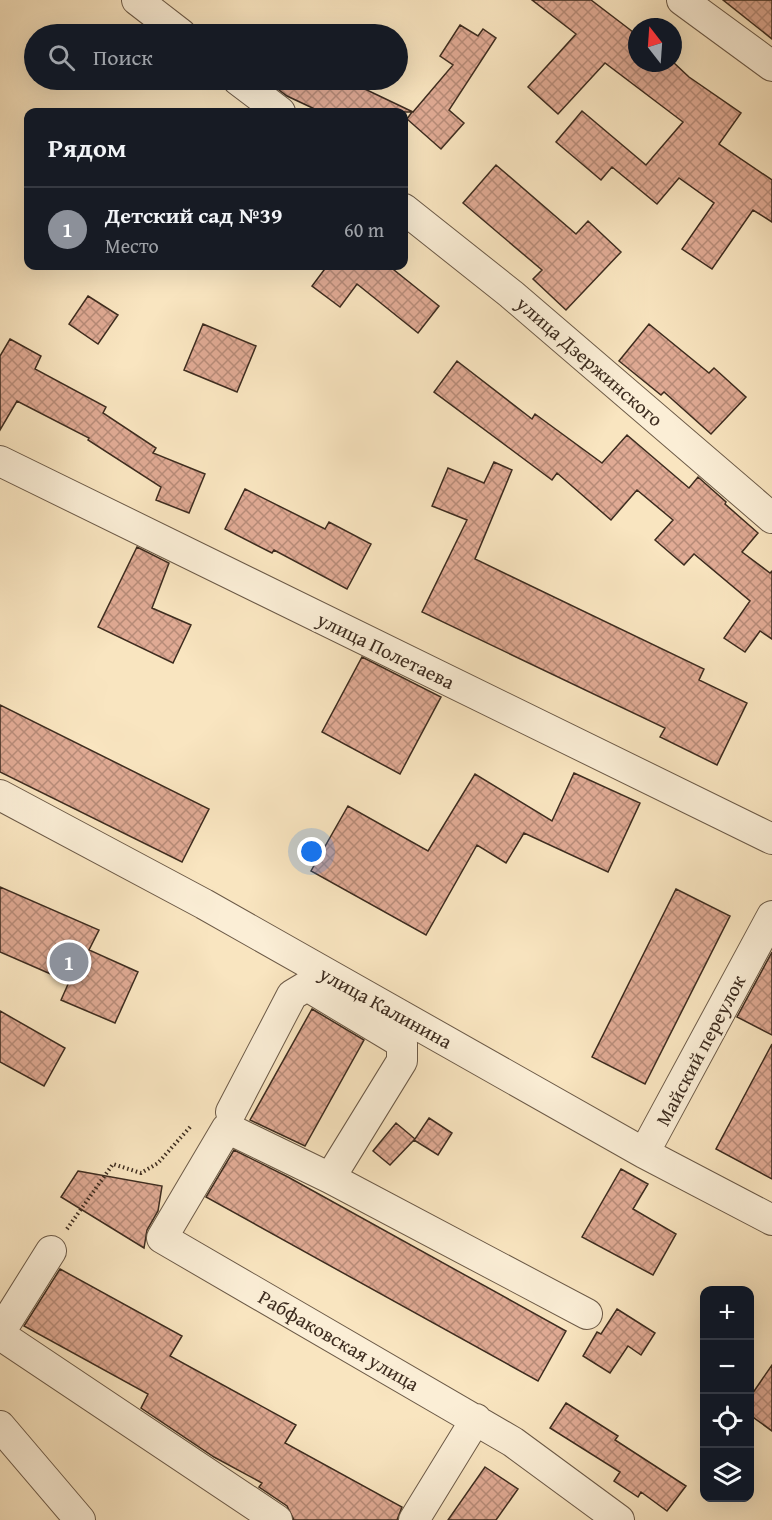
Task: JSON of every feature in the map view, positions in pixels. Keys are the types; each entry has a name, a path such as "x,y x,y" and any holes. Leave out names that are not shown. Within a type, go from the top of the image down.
{"street":[{"path":"137,0 168,24"},
{"path":"682,0 772,66"},
{"path":"251,90 275,108"},
{"name":"улица Дзержинского","path":"408,212 511,294 772,518"},
{"name":"улица Полетаева","path":"0,461 772,839"},
{"name":"улица Калинина","path":"0,795 204,904 644,1153 772,1220"},
{"name":"Майский переулок","path":"644,1153 772,916"},
{"path":"330,1178 402,1061 402,1043 307,986 292,995 229,1120 330,1178 587,1314"},
{"name":"Рабфаковская улица","path":"229,1120 162,1238 476,1419 513,1442 619,1520"},
{"path":"51,1251 4,1326 5,1338 277,1520"},
{"path":"414,1520 476,1419"},
{"path":"0,1426 80,1520"}],"path":[{"path":"51,1251 113,1164 141,1173 158,1163 200,1116 229,1120"}],"building":[{"path":"532,0 591,0 628,28 628,72 682,70 741,113 719,144 772,180 772,222 753,210 712,269 682,249 714,203 679,178 657,204 612,167 601,180 556,142 582,111 646,165 683,122 605,63 558,114 528,87 576,34"},
{"path":"723,0 772,0 772,39"},
{"path":"460,25 478,36 483,29 496,38 449,110 464,123 441,149 408,120 412,112 408,112 408,110 413,112 453,65 440,56"},
{"path":"279,90 367,90 405,108 312,108"},
{"path":"496,165 576,234 588,221 621,252 566,310 533,279 542,270 463,203"},
{"path":"324,270 394,270 439,306 418,333 357,284 340,307 312,286"},
{"path":"88,296 118,315 98,344 69,324"},
{"path":"203,324 256,346 237,392 184,370"},
{"path":"649,324 709,373 714,368 746,397 711,434 664,392 661,395 619,361"},
{"path":"10,339 41,356 35,369 106,407 103,413 156,448 153,453 205,474 189,513 156,500 161,487 88,440 89,438 17,401 0,430 0,356"},
{"path":"457,361 532,419 535,414 602,463 627,435 689,488 698,477 758,533 742,552 770,573 772,571 772,639 760,631 745,652 724,638 750,601 694,554 684,565 655,540 673,520 637,490 611,520 557,473 552,480 434,392"},
{"path":"494,462 512,470 475,559 704,669 699,680 747,703 717,765 660,737 665,728 422,612 467,520 432,506 448,468 484,483"},
{"path":"245,489 325,529 329,522 371,544 347,589 274,550 272,553 225,529"},
{"path":"137,547 169,563 152,608 191,625 173,663 98,627"},
{"path":"362,657 441,697 400,774 322,732"},
{"path":"0,705 209,809 182,862 0,772"},
{"path":"574,773 640,803 608,872 524,833 506,863 477,845 426,935 311,871 348,806 428,851 475,774 552,821"},
{"path":"0,887 99,930 89,950 138,972 115,1023 61,1000 69,982 0,952"},
{"path":"676,889 730,916 645,1084 592,1057"},
{"path":"772,952 772,1035 737,1017"},
{"path":"312,1009 364,1040 305,1146 250,1120"},
{"path":"0,1011 65,1048 44,1086 0,1062"},
{"path":"772,1044 772,1179 716,1149"},
{"path":"429,1118 452,1133 438,1155 414,1140 390,1165 373,1151 396,1123 415,1139"},
{"path":"234,1150 288,1177 566,1331 538,1381 206,1197"},
{"path":"621,1169 648,1184 633,1209 676,1234 653,1275 582,1237"},
{"path":"78,1171 162,1186 158,1211 147,1230 144,1248 61,1197"},
{"path":"60,1269 182,1336 170,1356 296,1425 285,1443 402,1507 397,1520 294,1520 287,1506 259,1487 262,1483 214,1457 141,1408 148,1394 24,1326"},
{"path":"617,1309 655,1333 641,1355 628,1346 610,1373 583,1356 597,1332 601,1334"},
{"path":"772,1365 772,1431 754,1418 754,1391"},
{"path":"566,1403 618,1436 615,1440 686,1486 667,1511 641,1492 638,1497 614,1481 620,1472 550,1428"},
{"path":"485,1467 518,1489 496,1520 448,1520"}],"place":[{"name":"Детский сад №39","path":"69,962"}]}
